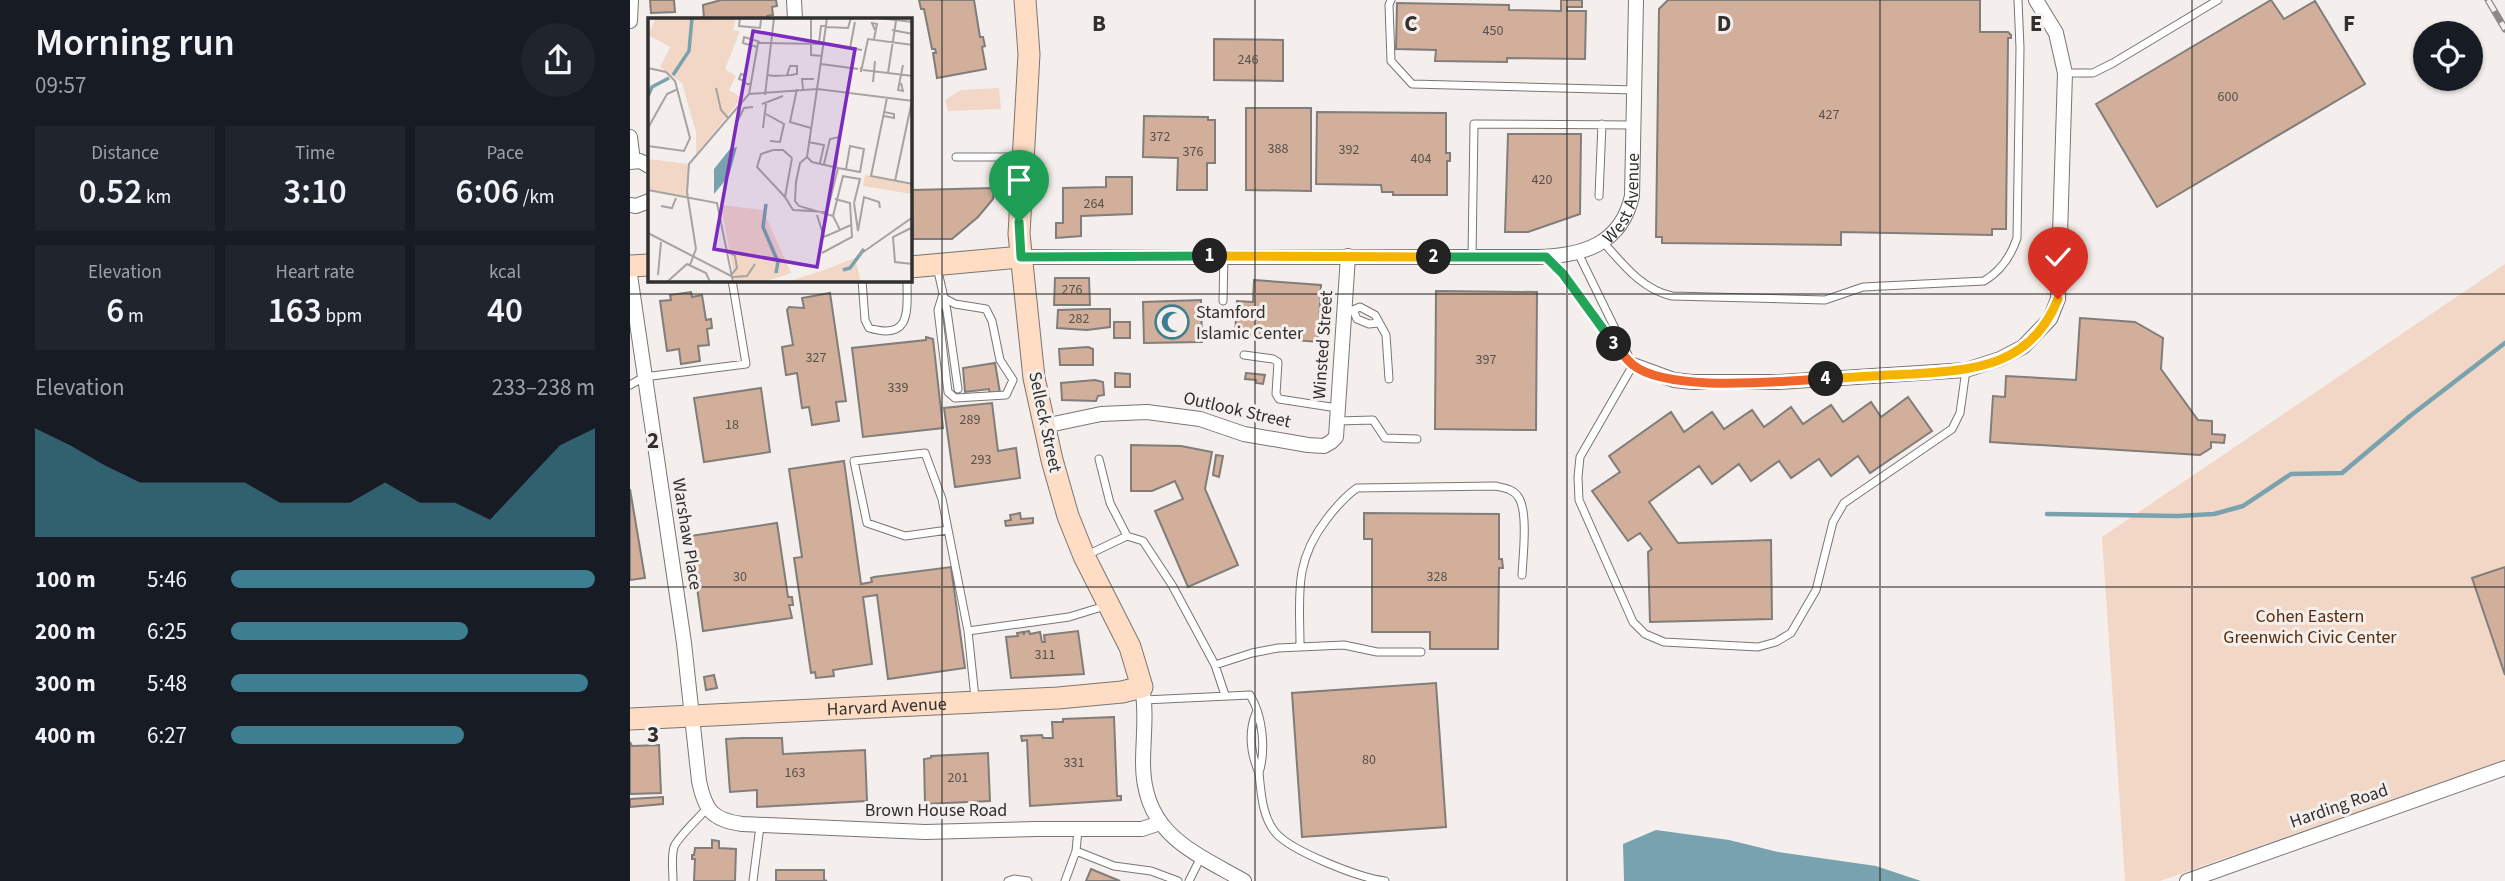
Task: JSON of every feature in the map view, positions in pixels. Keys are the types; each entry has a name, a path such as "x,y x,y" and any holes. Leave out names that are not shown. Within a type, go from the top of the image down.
{"street":[{"path":"630,21 631,0"},
{"path":"794,0 795,18"},
{"name":"Selleck Street","path":"1025,0 1029,54 1019,222 1024,379 1044,426 1068,516 1084,556 1130,647 1143,694 1144,783 1150,805 1160,823"},
{"name":"West Avenue","path":"912,267 1021,257 1546,257 1578,253 1615,233 1629,211 1632,196 1636,0"},
{"path":"1633,365 1674,380 1779,382 1966,370 2000,359 2023,347 2050,319 2058,299 2065,73 2056,33 2036,0"},
{"path":"630,137 631,162 640,161 648,165"},
{"path":"630,205 644,205 648,202"},
{"name":"Winsted Street","path":"1336,436 1349,310 1349,256"},
{"path":"630,266 648,265"},
{"name":"Warshaw Place","path":"630,275 632,313 684,643 692,716"},
{"name":"Outlook Street","path":"1044,426 1101,414 1147,412 1200,419 1244,435 1308,445 1324,446 1336,436"},
{"name":"Harvard Avenue","path":"630,719 1143,694"},
{"path":"692,716 699,781 707,808"},
{"name":"Harding Road","path":"2187,881 2505,768"},
{"name":"Brown House Road","path":"707,808 722,820 760,826 933,832 1142,829 1160,823"},
{"path":"1160,823 1178,842 1244,881"}],"lane":[{"path":"1391,0 1388,5 1391,61 1412,84 1634,90"},
{"path":"1602,241 1635,278 1659,293 1672,296 1825,300 1863,287 1984,281 1992,277 2011,255 2017,238 2020,48 2018,0"},
{"path":"2065,73 2093,73 2218,0"},
{"path":"1472,257 1474,124 1633,125"},
{"path":"1599,196 1602,124"},
{"path":"956,157 1023,158"},
{"path":"1578,253 1633,365"},
{"path":"1223,301 1224,256"},
{"path":"1546,257 1563,274 1608,338 1633,365"},
{"path":"936,266 947,312 958,389"},
{"path":"630,385 644,377 746,364 732,282"},
{"path":"862,282 865,320 869,328 878,331 895,330 904,325 907,282"},
{"path":"942,298 955,304 986,309 992,321 1000,360 1024,379 1006,395 955,398 948,392 938,310 942,298"},
{"path":"1378,323 1369,324 1357,319 1349,310 1360,307 1375,315 1386,335 1389,349 1388,379"},
{"path":"1244,355 1278,362 1276,394 1279,399 1337,415 1373,420 1385,438 1417,439"},
{"path":"1633,365 1580,457 1579,500 1595,538 1633,622 1645,634 1664,642 1695,646 1758,647 1776,642 1791,633 1816,590 1833,522 1844,503 1952,429 1960,413 1966,370"},
{"path":"948,530 905,536 867,523 854,461 925,453 942,499 968,631 975,703"},
{"path":"1099,459 1110,503 1127,536"},
{"path":"1300,647 1300,583 1306,551 1332,511 1357,488 1495,486 1511,490 1519,496 1523,509 1522,575"},
{"path":"1084,556 1127,536 1143,541 1172,585 1215,665 1225,695"},
{"path":"968,631 1069,617 1109,605"},
{"path":"1215,665 1252,653 1300,647 1344,645 1377,652 1421,652"},
{"path":"1143,694 1250,695 1256,713 1250,726 1253,759 1259,773 1263,804 1274,831 1302,850 1366,878 1385,881"},
{"path":"673,881 673,849 678,839 707,808"},
{"path":"753,881 760,826"},
{"path":"1065,881 1076,851 1078,829"},
{"path":"1076,851 1114,866 1151,871 1178,881"},
{"path":"1189,881 1201,857"},
{"path":"1008,881 1014,878 1028,881"}],"green space":[{"path":"999,88 1001,109 948,111 945,100 961,90"},
{"name":"Cohen Eastern Greenwich Civic Center","path":"2505,264 2505,760 2160,881 2125,881 2102,537"}],"water":[{"path":"1656,830 1876,866 1921,881 1624,881 1623,844"}],"building":[{"path":"650,0 674,0 675,12 651,13"},
{"path":"721,0 776,0 777,6 772,7 773,15 767,18 704,18 703,5"},
{"path":"919,0 974,0 980,37 983,37 985,46 982,47 986,69 937,78 933,53 936,53 935,49 932,49 924,9 921,9"},
{"path":"1561,0 1582,0 1582,7 1567,7 1567,11 1586,11 1585,59 1435,61 1436,50 1396,49 1397,3 1509,5 1509,10 1561,11"},
{"path":"1668,0 1980,0 1980,32 2008,32 2011,35 2011,38 2008,38 2006,229 1992,229 1992,235 1841,232 1841,245 1662,243 1662,237 1656,237 1659,9"},
{"path":"2271,0 2284,19 2315,1 2365,84 2157,207 2096,104"},
{"path":"1214,39 1283,40 1283,81 1214,80"},
{"path":"1246,108 1311,108 1311,191 1246,190"},
{"path":"1317,112 1446,113 1446,153 1450,153 1450,161 1447,161 1447,195 1393,195 1393,192 1382,192 1381,185 1316,184"},
{"path":"1144,116 1208,117 1208,120 1215,120 1215,163 1207,163 1207,190 1177,190 1178,158 1143,157"},
{"path":"1508,134 1581,134 1580,214 1528,232 1505,232"},
{"path":"1106,177 1132,177 1132,214 1081,216 1081,236 1056,238 1056,223 1063,223 1063,188 1106,187"},
{"path":"994,188 993,199 978,217 952,239 913,239 912,190"},
{"path":"1055,278 1089,278 1090,305 1054,305"},
{"path":"1254,280 1321,285 1318,342 1235,335 1237,301 1253,302"},
{"path":"1436,291 1537,292 1536,430 1435,429"},
{"path":"691,292 692,297 702,295 706,320 711,319 712,328 707,329 709,345 698,346 700,361 681,364 679,349 667,351 660,301 671,300 670,295"},
{"path":"830,293 846,401 836,402 839,421 812,425 809,407 802,408 797,373 786,375 782,347 793,345 787,310 789,307 804,308 802,298"},
{"name":"Stamford Islamic Center","path":"1201,300 1202,342 1144,343 1143,302"},
{"path":"1110,309 1110,327 1087,330 1057,328 1058,310"},
{"path":"2080,318 2135,322 2163,338 2161,369 2198,420 2212,421 2212,434 2225,435 2224,443 2211,442 2211,448 2200,455 1990,442 1993,396 2005,397 2006,376 2076,380"},
{"path":"1114,322 1130,322 1130,338 1114,338"},
{"path":"926,337 933,339 943,428 863,437 852,348 926,340"},
{"path":"1059,349 1093,349 1093,365 1060,365"},
{"path":"995,363 1000,393 990,395 989,389 965,392 963,368"},
{"path":"1115,373 1130,374 1130,387 1115,387"},
{"path":"1246,373 1265,375 1263,384 1245,379"},
{"path":"1095,380 1103,382 1104,395 1098,396 1096,401 1062,400 1061,383"},
{"path":"761,388 770,452 704,462 694,398"},
{"path":"1908,397 1932,431 1870,473 1858,456 1831,476 1819,459 1791,478 1779,461 1751,481 1739,464 1712,484 1699,466 1649,502 1678,543 1771,540 1772,619 1650,622 1648,552 1652,549 1640,533 1628,541 1592,491 1620,472 1609,456 1671,412 1684,432 1712,412 1724,429 1752,410 1764,427 1791,407 1803,424 1831,405 1843,422 1871,402 1881,417"},
{"path":"992,403 998,451 1016,448 1020,478 955,487 944,408"},
{"path":"1131,445 1181,446 1212,452 1205,489 1238,565 1188,587 1155,511 1183,499 1175,481 1152,491 1131,491"},
{"path":"1216,455 1223,456 1219,477 1213,475"},
{"path":"844,461 861,584 872,582 871,578 874,577 951,567 965,668 888,679 877,595 863,597 872,664 833,670 834,676 816,678 815,672 811,673 794,558 802,557 789,469"},
{"path":"630,489 645,578 630,580"},
{"path":"1020,513 1021,519 1033,518 1033,523 1006,526 1005,521 1011,520 1010,515"},
{"path":"1364,513 1499,514 1499,559 1502,559 1503,568 1499,568 1498,649 1430,649 1430,632 1372,632 1372,539 1364,539"},
{"path":"777,523 788,597 792,597 793,605 789,605 792,618 703,631 690,536"},
{"path":"2505,567 2505,675 2472,578"},
{"path":"1029,631 1030,634 1040,632 1042,642 1045,642 1044,635 1078,631 1084,674 1011,678 1006,637 1018,636 1017,633 1023,632 1024,635 1024,632"},
{"path":"714,675 717,688 706,690 704,677"},
{"path":"1436,683 1446,827 1302,837 1292,693"},
{"path":"1114,717 1117,796 1121,796 1121,800 1030,806 1027,740 1022,741 1021,736 1042,735 1043,738 1053,738 1052,722 1063,722 1063,719"},
{"path":"782,738 783,754 865,750 867,801 757,807 757,790 730,792 726,739"},
{"path":"630,742 632,746 659,745 661,793 630,794"},
{"path":"988,753 990,801 925,804 924,759 931,756"},
{"path":"663,797 663,804 630,807 630,799"},
{"path":"712,840 719,841 719,848 736,849 735,881 694,881 695,859 692,859 692,855 695,848 712,848"},
{"path":"1091,869 1120,881 1086,881"},
{"path":"776,870 824,870 824,880 827,881 776,881"}],"waterway":[{"path":"2047,514 2214,514 2243,506 2291,474 2342,473 2410,416 2505,343"}],"railway":[{"path":"2488,0 2505,29"}],"place":[{"name":"Stamford Islamic Center","path":"1172,322"}],"route":[{"path":"1019,222 1021,257 1546,257 1563,274 1608,338 1633,365 1674,380 1692,382 1779,382 1966,370 2000,359 2023,347 2050,319 2058,299"}]}
